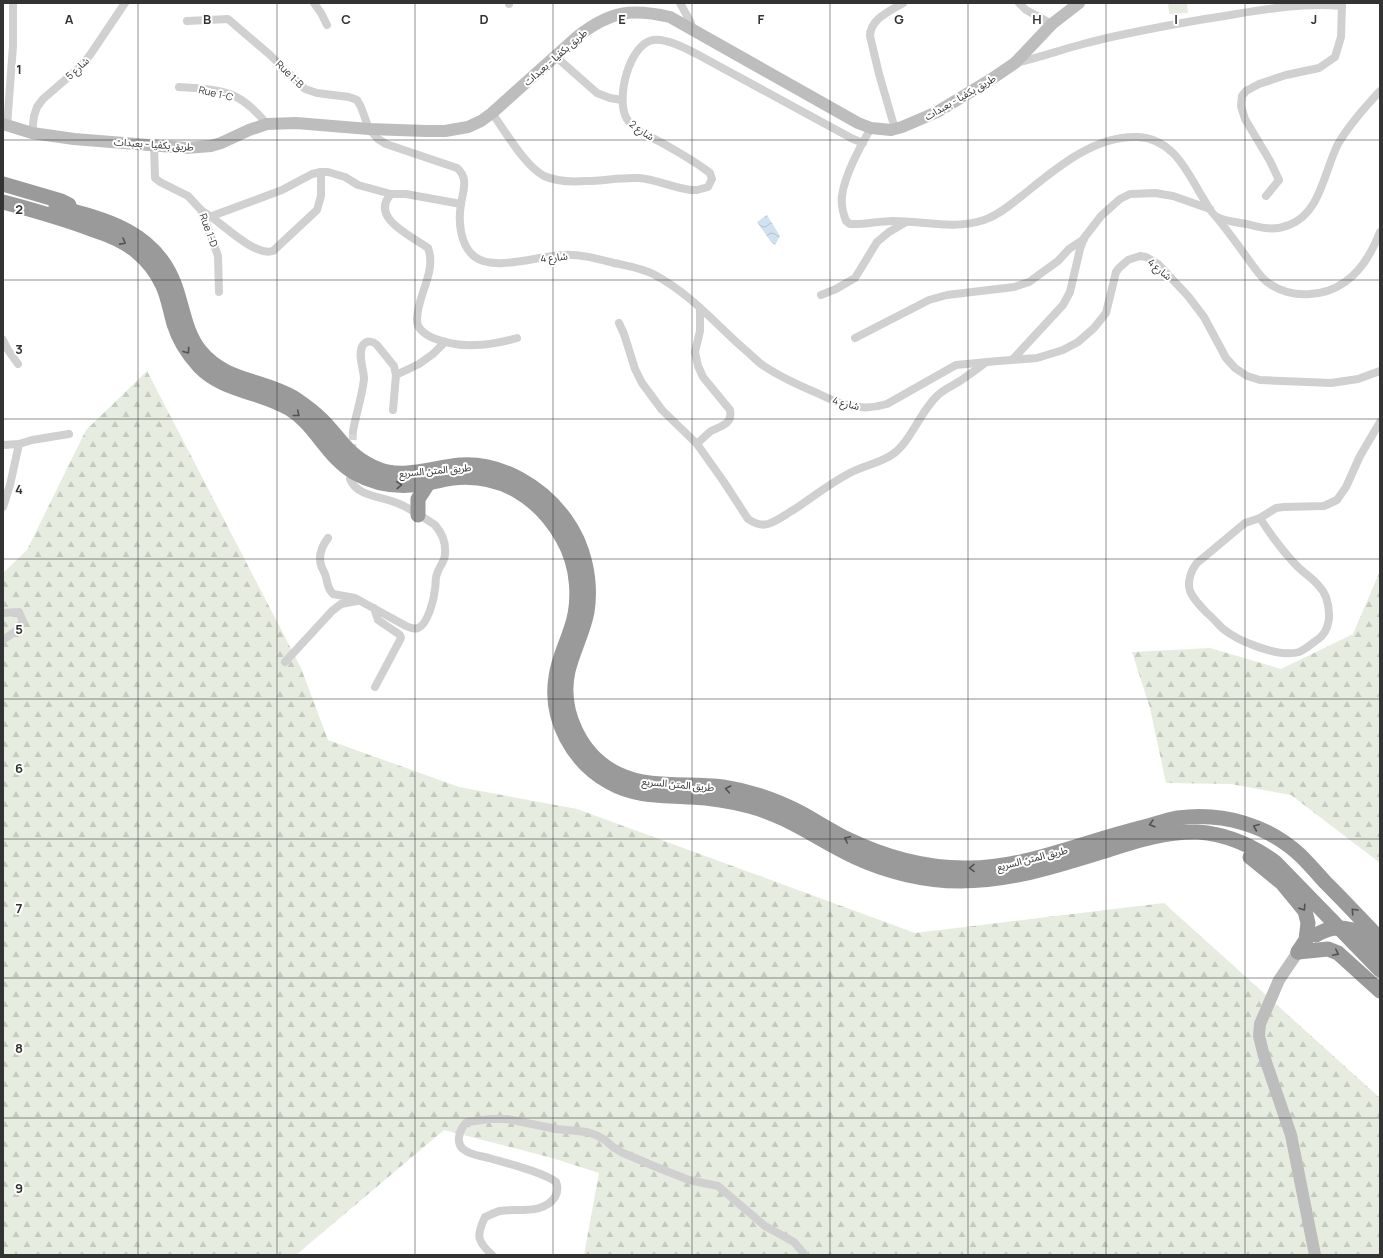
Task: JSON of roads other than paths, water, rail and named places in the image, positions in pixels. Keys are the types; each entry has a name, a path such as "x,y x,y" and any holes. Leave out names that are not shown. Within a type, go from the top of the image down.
{"highway":[{"path":"3,184 61,201 82,213"},
{"path":"3,195 82,213"},
{"path":"3,202 51,215 87,227"},
{"path":"3,209 55,222 87,227"},
{"name":"طريق المتن السريع","path":"82,213 135,234 158,254 169,272 176,288 190,336 204,356 218,368 231,376 273,388 293,397 322,420 353,456 376,469 388,473 401,474 463,465 478,466 513,476 544,495 564,517 571,528 584,559 587,575 588,588 586,614 579,641 566,677 568,710 572,722 584,744 602,764 616,773 645,782 724,788 754,795 796,810 842,837 867,848 904,861 943,868 980,868 1008,865 1166,820 1178,818 1220,817 1234,820 1251,825 1269,833 1300,855 1378,948"},
{"name":"طريق المتن السريع","path":"87,227 123,242 149,263 164,287 174,326 181,343 201,368 228,386 270,399 298,414 345,467 367,479 394,485 429,482 452,478 486,480 505,485 520,492 544,511 556,527 567,546 573,564 576,585 576,612 573,626 561,654 555,679 555,700 558,717 563,731 574,751 593,771 618,787 644,795 703,798 753,807 795,824 848,854 867,862 909,875 938,880 982,880 1015,876 1136,841 1172,834 1192,832 1225,837 1241,842 1261,852 1275,862 1380,970"},
{"path":"418,515 418,499 429,482"},
{"path":"1192,832 1246,855 1260,864 1282,883 1305,911 1308,923 1307,943"},
{"path":"1307,943 1331,928 1345,928 1362,936 1378,948"},
{"path":"1307,943 1322,949 1334,950 1345,958 1380,991"}],"main road":[{"name":"طريق بكفيا - بعبدات","path":"5,125 32,133 74,139 186,148 212,146 267,124 296,123 426,131 457,129 481,121 492,113 592,25 613,15 625,12 635,12 658,14 670,17 858,123 871,128 884,130 895,129 937,112 1015,63 1052,24 1078,3"},
{"path":"1307,943 1279,980 1260,1024 1259,1036 1264,1056 1290,1134 1315,1255"}],"street":[{"path":"5,125 13,46 13,3"},
{"name":"شارع 5","path":"32,133 34,116 37,107 80,67 90,55 125,3"},
{"path":"325,3 315,4 327,25"},
{"path":"680,3 691,23 692,29"},
{"path":"895,129 879,74 870,36 870,30 875,21 903,3"},
{"path":"1018,3 1026,10 1052,24"},
{"path":"1015,63 1053,54 1082,44 1141,29 1281,6 1342,4 1341,37 1335,57 1319,68 1286,75 1259,84 1246,91 1242,96 1242,106 1245,119 1270,161 1279,180 1266,196"},
{"name":"Rue 1-B","path":"187,21 228,19 269,54 305,89 317,93 349,97 356,100 361,107 369,128"},
{"name":"شارع 2","path":"492,113 530,164 536,170 552,179 574,182 614,178 640,178 691,190 698,190 708,187 712,179 710,174 678,152 632,125 626,117 622,100 629,67 642,45 654,40 663,41 686,49 863,143"},
{"path":"555,56 597,93 610,98 622,100"},
{"name":"Rue 1-C","path":"179,87 210,89 229,93 249,104 267,124"},
{"path":"1217,218 1254,226 1281,228 1292,224 1305,216 1322,187 1339,144 1357,118 1380,91"},
{"name":"شارع 4","path":"369,128 378,139 386,144 457,168 463,175 464,194 461,204 462,237 470,252 479,260 490,263 505,263 564,254 592,257 642,270 655,275 700,308 761,364 791,381 833,401 853,407 867,408 881,405 921,386 956,365 1038,358 1051,355 1078,342 1094,328 1106,313 1116,272 1128,260 1140,256 1146,257 1158,264 1188,296 1204,317 1226,358 1235,368 1247,376 1260,380 1331,384 1358,379 1380,371"},
{"path":"871,128 844,187 842,203 847,223 853,224 894,221 956,225 984,220 1012,204 1079,153 1107,141 1138,137 1162,144 1172,151 1180,161 1210,209 1257,271 1269,284 1282,291 1296,294 1320,292 1334,288 1346,282 1367,256 1380,232"},
{"name":"Rue 1-D","path":"154,145 155,178 188,196 202,211 218,256 219,292"},
{"path":"212,216 282,190 312,174 321,172 328,172 345,177 358,184 391,194 406,194 461,204"},
{"path":"202,211 212,216 233,235 241,240 264,251 273,250 317,210 321,196 321,172"},
{"path":"1013,359 1063,305 1070,292 1080,248 1084,238 1109,208 1120,199 1130,194 1155,193 1173,196 1210,209"},
{"path":"391,194 387,199 385,207 388,219 396,227 428,248 431,259 431,265 421,298 417,319 420,329 425,333 445,342 459,345 476,345 517,338"},
{"path":"821,295 836,289 855,278 877,242 889,232 906,222"},
{"path":"855,338 929,300 947,295 1014,287 1029,282 1058,261 1069,249 1084,238"},
{"path":"697,444 711,432 728,422 731,416 730,410 703,377 698,366 695,352 700,331 700,308"},
{"path":"619,323 635,369 642,384 662,410 697,444 728,487 748,519 754,523 766,524 781,518 829,485 850,473 894,454 909,436 916,423 937,396 986,363"},
{"path":"3,340 18,364"},
{"path":"353,431 364,379 362,349 369,341 374,342 377,345 394,366 396,375 393,410"},
{"path":"396,375 419,364 433,354 445,342"},
{"path":"1260,518 1295,564 1318,584 1326,597 1329,619 1326,632 1309,647 1299,652 1271,651 1257,647 1234,636 1222,628 1204,610 1190,591 1189,584 1191,571 1209,552 1245,523 1260,518 1276,508 1324,506 1337,500 1346,487 1360,456 1380,422"},
{"path":"3,445 19,444 32,440 69,434"},
{"path":"3,507 10,485 19,444"},
{"path":"328,538 320,556 321,566 326,576 327,586 333,594 355,598 412,628 418,628 426,621 434,595 437,573 444,560 445,548 442,536 435,525 395,502 362,492 352,483 350,479"},
{"path":"285,662 332,611 341,604 359,600"},
{"path":"374,608 378,620 401,636 375,687"},
{"path":"3,613 18,612 23,621 16,631 3,640"},
{"path":"492,1255 484,1247 479,1236 485,1217 500,1211 535,1209 544,1206 553,1201 558,1189 556,1182 546,1176 473,1154 461,1147 459,1137 461,1130 467,1122 508,1118 556,1128 587,1132 605,1140 623,1153 661,1169 688,1180 718,1186 765,1226 794,1242 804,1255"}],"water":[{"path":"767,215 780,236 775,245 771,242 757,222"}],"tunnel":[{"path":"352,452 353,431"}]}
